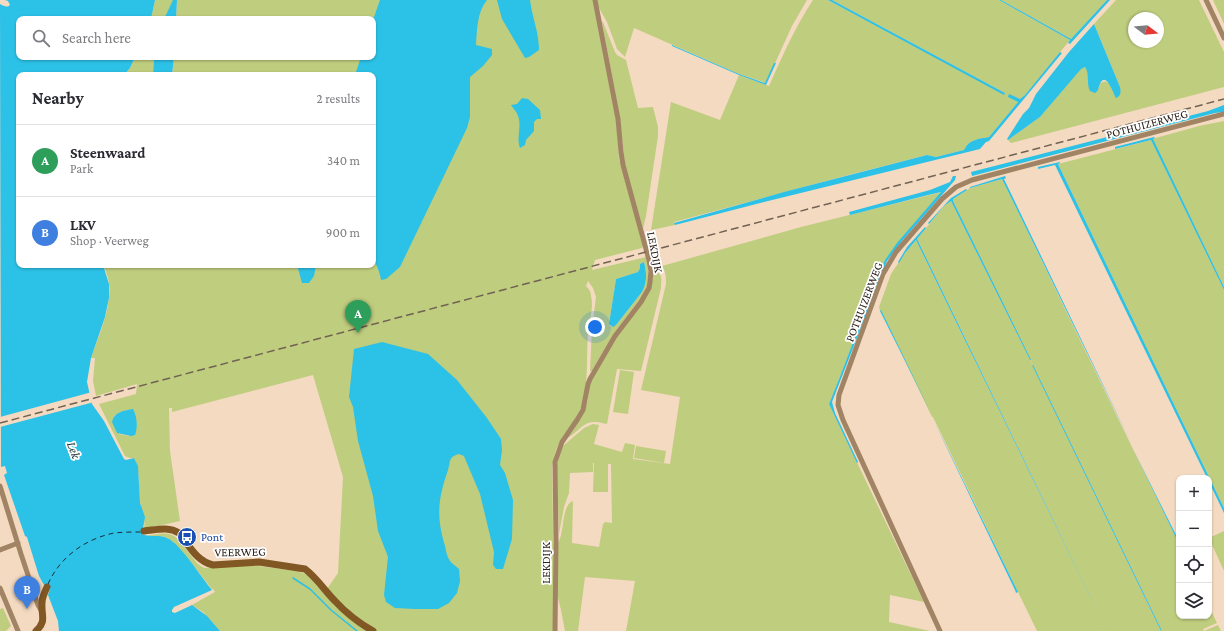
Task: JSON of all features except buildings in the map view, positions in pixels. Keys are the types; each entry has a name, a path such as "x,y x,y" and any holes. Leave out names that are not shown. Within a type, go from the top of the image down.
{"street":[{"name":"LEKDIJK","path":"555,631 556,540 554,469 556,455 562,442 582,410 590,379 615,336 641,302 649,288 651,276 647,255 623,165 618,118 595,0"},
{"path":"1206,0 1224,38"},
{"name":"POTHUIZERWEG","path":"940,631 843,420 838,405 839,396 883,274 896,252 942,199 956,187 972,180 1224,114"},
{"path":"0,486 38,605 42,610"},
{"name":"VEERWEG","path":"144,531 167,529 175,531 179,533 201,560 213,565 259,562 305,569 335,601 372,631"},
{"path":"0,550 18,543"},
{"path":"36,631 42,626 42,599 47,587"},
{"path":"0,588 18,631"}],"green space":[{"path":"155,0 174,0 166,16 152,16"},
{"path":"177,0 593,0 616,119 619,159 643,246 642,248 595,260 592,270 646,257 649,282 644,294 613,335 592,371 590,371 592,329 596,297 593,288 588,281 586,286 591,293 592,305 588,333 584,399 577,416 559,442 552,468 553,631 220,631 203,612 192,605 215,592 183,552 170,540 163,536 146,536 164,533 174,536 183,544 197,562 205,568 251,565 297,571 308,575 327,589 338,573 343,477 313,375 172,412 172,408 169,408 170,451 180,521 144,529 139,496 138,468 134,458 125,456 99,404 136,394 137,384 96,396 93,381 95,358 91,358 109,302 109,283 104,268 376,268 376,72 172,72 174,60 376,60 376,16 176,16","holes":["644,262 646,270 645,285 642,292 616,325 610,326 609,324 616,279 638,272 640,264","132,409 134,411 129,436 119,434 114,416 120,412"]},
{"path":"597,0 807,0 792,26 766,83 739,74 634,28 625,57 617,49"},
{"path":"813,0 828,0 1004,94 1005,93 832,0 999,0 1070,40 1025,95 1020,99 1009,95 1009,97 1018,102 989,137 971,142 964,150 936,157 927,155 852,174 674,222 675,225 651,230 671,102 720,120 739,75 769,86 795,31"},
{"path":"1001,0 1107,0 1071,39"},
{"path":"1116,0 1199,0 1224,52 1224,87 1011,143 1008,140 1040,117 1080,69 1085,67 1088,77 1099,88 1100,84 1104,82 1120,87 1094,24"},
{"path":"1213,0 1224,0 1224,24"},
{"path":"602,22 615,52 617,55 626,60 638,108 653,107 658,127 658,136 643,229 625,165 620,118"},
{"path":"134,60 154,60 153,72 127,72"},
{"path":"1224,121 1224,287 1152,139 1199,126"},
{"path":"1151,140 1224,290 1224,508 1212,483 1212,475 1208,475 1058,164"},
{"path":"1002,179 1176,538 1176,619 1212,619 1212,612 1217,623 1203,629 1204,631 1162,631 953,201 953,199 970,188"},
{"path":"942,192 885,260 829,404 924,602 890,595 889,622 930,631 626,631 635,581 585,577 578,631 565,631 558,598 558,543 562,532 565,513 569,504 573,501 572,543 599,547 603,524 605,522 612,523 611,464 608,464 608,492 593,492 594,463 593,472 570,473 569,493 564,507 559,534 557,465 561,449 584,428 593,424 599,425 594,444 622,452 625,443 635,445 633,459 670,464 680,397 641,390 666,284 666,275 662,266 801,227"},
{"path":"951,201 1030,360 1161,631 1107,631 917,239 944,206"},
{"path":"916,240 1107,631 1037,631 880,311 879,307 891,274"},
{"path":"657,272 661,277 661,288 641,371 617,369 607,424 594,422 585,424 568,438 584,412 588,400 589,385 610,345 652,283 653,273"},
{"path":"620,370 634,372 628,414 613,412"},
{"path":"636,446 666,451 664,463 634,458"},
{"path":"1224,531 1224,571 1212,545 1212,537"},
{"path":"3,608 11,626 6,631 0,631 0,609"},
{"path":"1218,625 1221,631 1204,631"}],"water":[{"name":"Lek","path":"5,0 155,0 152,16 16,16 16,60 134,60 127,72 16,72 16,268 104,268 109,284 109,298 105,317 91,358 87,382 92,404 104,421 124,459 134,458 138,466 140,503 145,517 142,534 164,537 172,541 184,553 212,590 174,607 172,612 175,613 192,605 207,616 220,631 59,631 58,621 48,595 50,589 44,585 39,576 27,537 25,536 4,475 7,473 5,466 1,467 0,4 7,7 10,5 8,1"},
{"path":"173,0 177,0 176,16 165,16"},
{"path":"380,0 487,0 479,16 476,45 492,49 492,55 483,66 470,77 470,117 467,128 400,267 386,279 381,280 376,263 376,72 356,72 360,60 376,60 376,16 374,16"},
{"path":"497,0 530,0 538,37 539,50 529,57 525,58 502,19"},
{"path":"828,0 832,0 1005,93 1004,95"},
{"path":"999,0 1071,39 1107,0 1110,0 1070,44 1068,43 1070,40"},
{"path":"1094,24 1120,87 1120,95 1116,98 1110,85 1105,80 1102,80 1098,90 1095,93 1090,91 1085,67 1081,69 1040,117 1008,140 1007,139 1023,114 1029,108 1036,94 1069,52"},
{"path":"672,45 739,74 765,83 774,63 776,63 766,85 739,75"},
{"path":"1060,52 1062,53 989,141 986,142 980,149 675,225 674,223 784,192 927,155 936,157 964,150 971,142 989,137 1018,102 1008,97 1009,94 1020,99 1025,95"},
{"path":"154,60 174,60 172,72 153,72"},
{"path":"522,98 528,99 540,110 541,119 537,119 534,122 534,131 526,140 525,145 520,148 519,120 517,113 511,105 517,104"},
{"path":"1224,105 1224,112 1215,113 972,176 971,172 1208,111"},
{"path":"1155,138 1153,139 1224,287 1224,290 1151,140 1115,149 1115,147"},
{"path":"1060,162 1058,164 1208,475 1206,475 1055,165 1038,169 1038,167"},
{"path":"953,176 956,176 955,180 902,241 887,261 832,402 835,413 858,462 857,463 829,404 885,260 897,243 941,192 850,215 849,212 930,190 950,182"},
{"path":"1005,176 1006,178 1004,179 1133,447 1002,179 970,188"},
{"path":"966,189 967,190 953,199 953,201 1031,360 951,201 944,206 929,224 928,223 951,198"},
{"path":"925,227 926,228 917,239 1107,631 916,240 899,263 898,262 907,247"},
{"path":"644,262 646,278 642,292 613,327 609,324 616,279 638,272 640,264"},
{"path":"298,268 315,268 314,276 309,283 302,283"},
{"path":"881,310 931,413 880,311"},
{"path":"382,342 428,354 457,380 487,418 501,439 502,450 500,465 505,473 513,500 512,539 503,569 496,569 493,565 494,552 480,494 464,456 459,454 455,455 450,460 442,490 439,516 447,556 459,569 460,581 457,593 449,603 438,609 395,608 386,602 384,595 388,557 378,531 373,496 358,441 353,407 349,397 354,349"},
{"path":"1033,365 1162,631 1161,631"},
{"path":"133,409 137,422 135,435 131,436 117,433 112,422 115,416 119,412"},
{"path":"932,417 1018,592 1016,593 1015,590"},
{"path":"1133,449 1176,535 1176,538"},
{"path":"1212,483 1224,508 1224,513 1212,488"}],"pier":[{"path":"92,392 94,402 0,427 0,417"}],"waterway":[{"path":"293,578 310,589 331,610 357,631"}],"ferry route":[{"path":"48,584 59,565 75,551 93,540 114,533 142,532"}],"railway":[{"path":"0,423 1224,99"}],"place":[{"name":"Steenwaard","path":"358,333"},
{"name":"Pont","path":"187,537"},
{"name":"LKV","path":"27,609"}]}
